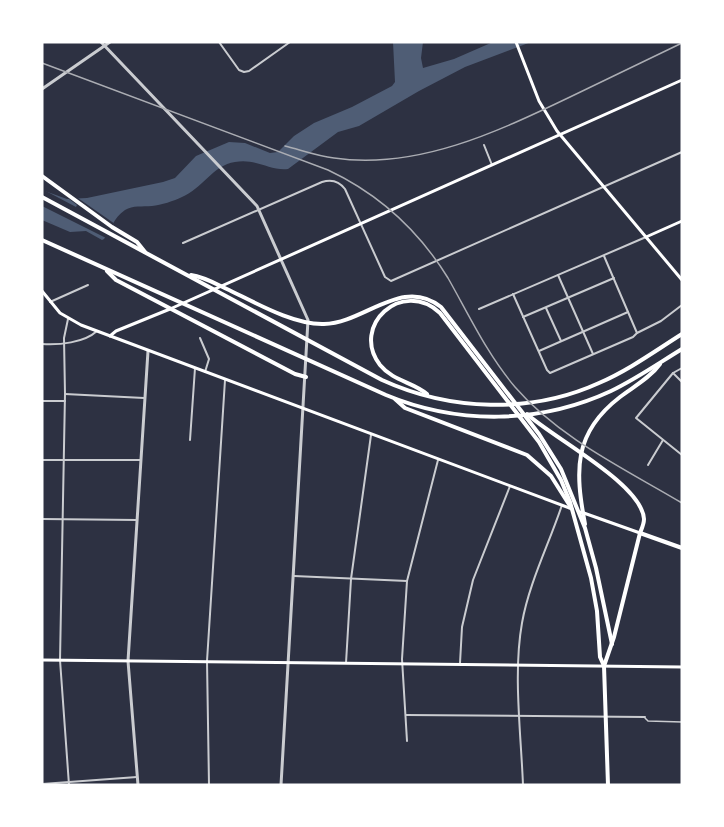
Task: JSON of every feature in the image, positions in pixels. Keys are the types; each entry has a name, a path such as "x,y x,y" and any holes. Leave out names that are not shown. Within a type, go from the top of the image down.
{"main road":[{"path":"516,42 539,101 560,135 682,280"},
{"path":"110,336 116,331 682,80"},
{"path":"42,176 136,242 146,253"},
{"path":"42,197 382,380 430,397 468,403 506,405 547,400 583,390 607,380 682,334"},
{"path":"646,237 682,221"},
{"path":"42,240 392,397 444,412 482,416 514,416 559,409 609,392 682,349"},
{"path":"104,268 116,280 295,374 306,377"},
{"path":"187,275 201,277 302,322 316,324 332,324 347,320 402,296 428,299 443,309 518,406 557,462 578,503 600,583 612,644"},
{"path":"42,291 49,302 68,319 97,331 438,460 682,548"},
{"path":"430,397 420,388 389,374 374,353 372,338 375,323 385,310 396,303 420,301 440,313 539,442 556,470 571,507 594,592 600,657 604,666"},
{"path":"578,503 579,461 584,442 594,422 612,404 653,372 661,362"},
{"path":"392,397 405,408 527,455 549,473 568,499"},
{"path":"518,406 541,426 617,480 632,497 642,512 644,520 612,644 604,666 608,785"},
{"path":"42,660 682,667"}],"street":[{"path":"42,89 103,44 110,42"},
{"path":"219,42 239,70 244,72 249,71 290,42"},
{"path":"103,44 260,210 308,320 281,785"},
{"path":"484,145 492,165"},
{"path":"183,243 331,180 339,183 345,189 385,277 389,280 682,152"},
{"path":"479,309 646,237"},
{"path":"603,254 637,333"},
{"path":"558,274 593,354"},
{"path":"523,317 614,278"},
{"path":"49,302 88,285"},
{"path":"513,294 550,373 630,338 661,321 682,305"},
{"path":"546,308 561,341"},
{"path":"539,351 628,312"},
{"path":"68,319 64,343 60,660 69,783"},
{"path":"42,344 64,343 90,336 97,331"},
{"path":"200,338 209,359 205,372"},
{"path":"138,785 128,661 148,351"},
{"path":"190,440 195,368"},
{"path":"682,368 673,373 636,418 682,455"},
{"path":"673,373 682,382"},
{"path":"209,785 207,661 225,380"},
{"path":"65,394 144,398"},
{"path":"42,401 65,401"},
{"path":"346,663 351,579 371,435"},
{"path":"648,465 663,440"},
{"path":"42,460 141,460"},
{"path":"407,741 403,664 407,581 438,460"},
{"path":"460,665 462,627 473,580 510,486"},
{"path":"523,785 519,664 524,615 562,505"},
{"path":"42,519 137,520"},
{"path":"294,576 407,581"},
{"path":"406,715 645,717 648,720 682,722"},
{"path":"42,783 137,777"}],"water":[{"path":"393,42 423,42 421,58 423,68 454,59 493,42 531,42 465,67 359,126 338,132 288,169 243,161 235,162 220,168 196,189 179,198 167,203 128,208 118,216 102,240 86,231 70,232 42,220 42,190 67,199 87,198 163,182 175,178 196,156 229,142 245,143 270,153 278,152 294,136 314,123 352,107 392,86 395,82"}],"pier":[{"path":"42,189 76,207 77,205 65,196 75,196 115,224 108,239 42,206"}],"railway":[{"path":"285,146 328,157 365,160 426,153 456,145 514,123 682,43"},
{"path":"42,63 328,170 364,190 396,215 437,261 496,361 532,405 572,437 682,503"}]}
